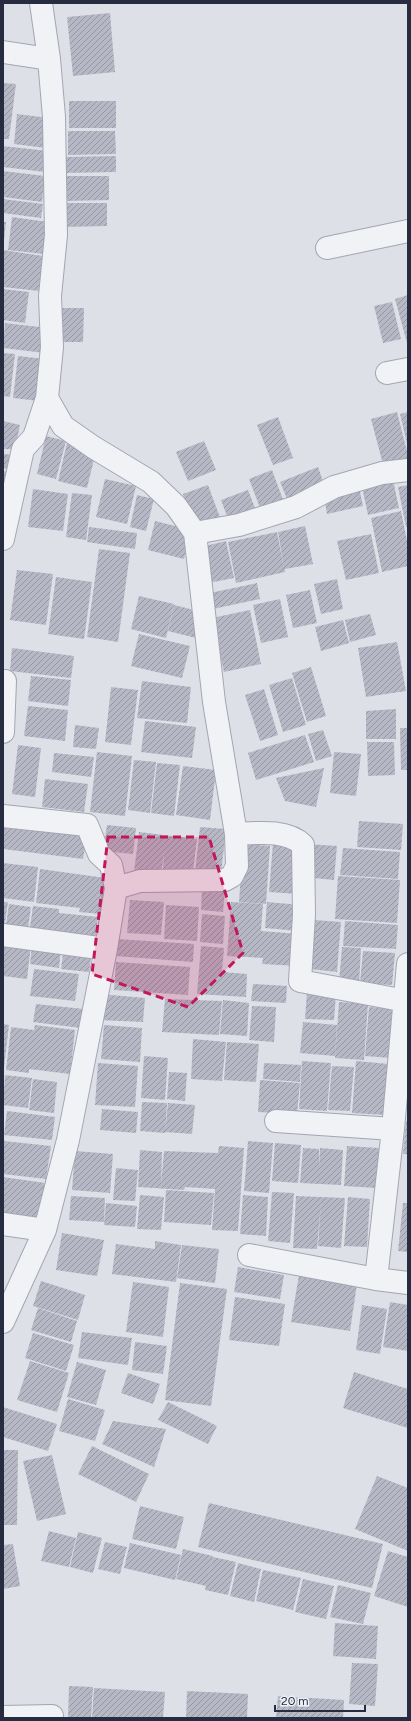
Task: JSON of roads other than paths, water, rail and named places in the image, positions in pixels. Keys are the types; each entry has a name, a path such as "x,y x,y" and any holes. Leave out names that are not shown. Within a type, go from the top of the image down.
{"street":[{"path":"3,539 22,449 34,437 47,398 52,347 50,296 56,235 54,117 49,59 41,3"},
{"path":"3,52 49,59"},
{"path":"327,248 408,231"},
{"path":"47,398 63,426 93,447 151,482 176,506 195,533 214,702 236,834 237,866 232,876 225,880 140,881 116,888"},
{"path":"195,533 239,525 296,507 334,488 382,474 408,470"},
{"path":"3,732 5,681"},
{"path":"3,816 87,825 99,854 111,865 116,888 106,950 68,1140 45,1230 3,1322"},
{"path":"236,834 269,833 297,839 303,846 304,914 300,981 406,1001"},
{"path":"3,935 106,950"},
{"path":"376,1279 393,1129 406,1001 408,964"},
{"path":"276,1121 393,1129"},
{"path":"3,1224 45,1230"},
{"path":"250,1255 376,1279 408,1282"},
{"path":"3,1717 52,1716"}]}
